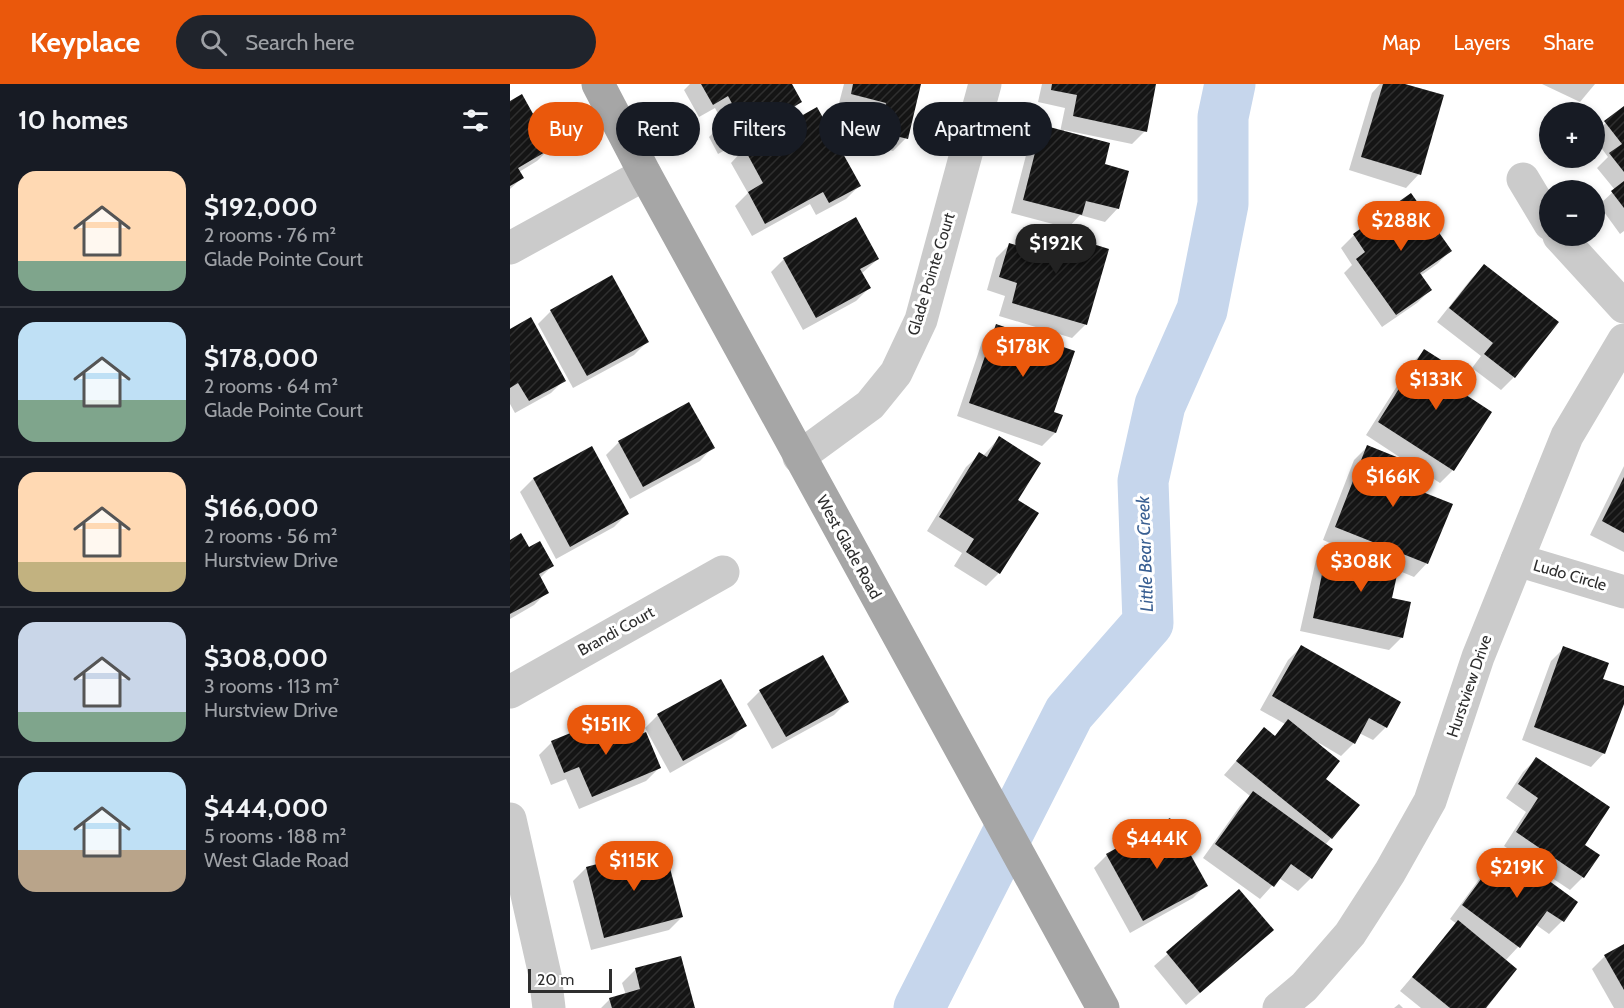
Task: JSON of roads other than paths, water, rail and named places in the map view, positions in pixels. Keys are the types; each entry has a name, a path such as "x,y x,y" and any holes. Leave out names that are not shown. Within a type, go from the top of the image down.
{"main road":[{"name":"West Glade Road","path":"598,84 799,457 1103,1008"}],"street":[{"name":"Glade Pointe Court","path":"799,457 870,405 896,373 921,320 985,84"},
{"path":"510,248 645,174"},
{"path":"1523,179 1539,206"},
{"path":"1568,246 1624,307"},
{"name":"Hurstview Drive","path":"1279,1008 1304,987 1350,934 1390,873 1430,801 1478,657 1567,436 1624,340"},
{"name":"Ludo Circle","path":"1516,560 1624,592"},
{"name":"Brandi Court","path":"510,692 723,572"},
{"path":"510,819 545,975 549,1008"}],"waterway":[{"name":"Little Bear Creek","path":"919,1008 1069,713 1148,623 1143,481 1160,405 1202,310 1223,204 1223,117 1230,84"}]}
